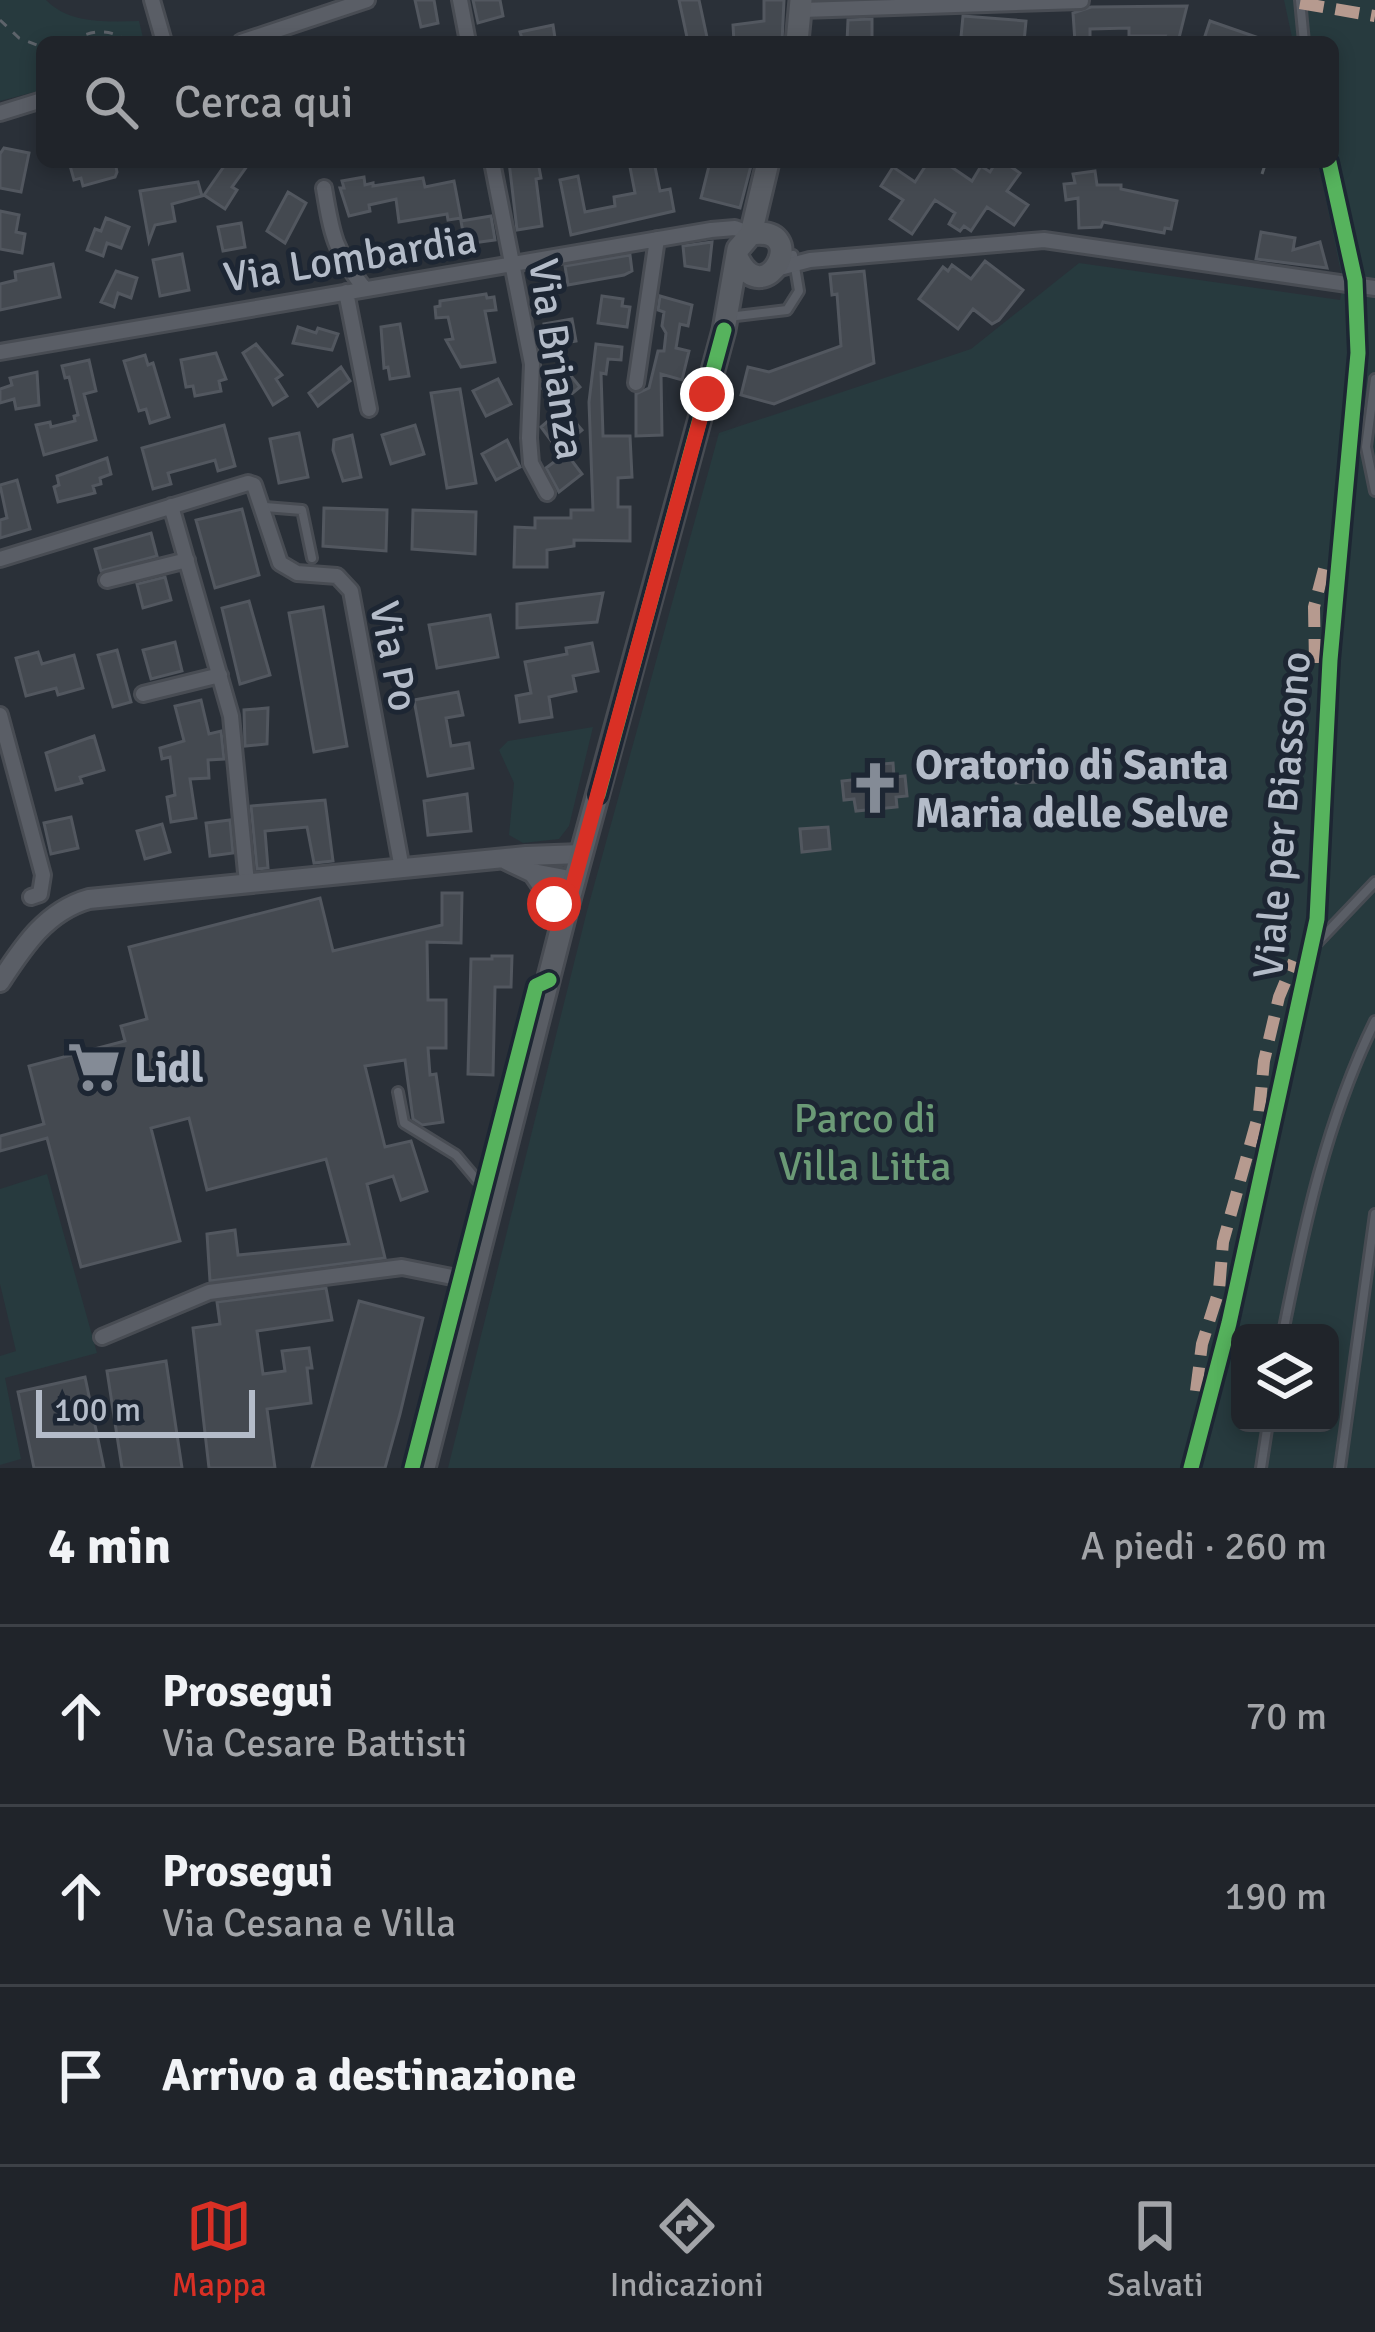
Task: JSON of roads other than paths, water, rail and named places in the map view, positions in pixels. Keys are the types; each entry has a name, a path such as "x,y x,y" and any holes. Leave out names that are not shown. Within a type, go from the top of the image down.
{"main road":[{"path":"798,36 801,5"},
{"path":"424,1468 564,918 727,322 771,254 762,188 767,168"}],"street":[{"path":"152,0 162,36"},
{"path":"259,36 367,0"},
{"path":"460,0 467,36"},
{"path":"801,5 1081,1"},
{"path":"0,113 36,102"},
{"name":"Via Brianza","path":"494,168 532,364 532,463 547,493"},
{"path":"324,188 332,238 364,288"},
{"name":"Via Lombardia","path":"0,352 735,228 771,254 1044,240 1374,289"},
{"path":"636,382 657,239"},
{"path":"346,292 369,410"},
{"path":"0,559 248,483 259,489 265,507"},
{"path":"171,506 233,734 247,883"},
{"name":"Via Po","path":"265,507 280,563 297,573 337,576 350,591 402,869"},
{"path":"107,580 187,560"},
{"path":"142,694 220,675"},
{"path":"0,716 43,875 40,894 31,897"},
{"path":"0,784 17,780"},
{"path":"0,982 25,944 54,916 75,903 104,896 582,854"},
{"path":"502,859 533,873 575,881"},
{"path":"533,873 564,918"},
{"path":"101,1336 208,1292 402,1268 472,1281"}],"lane":[{"path":"1300,0 1303,36"},
{"path":"1330,168 1355,280"},
{"path":"727,322 788,310 799,291 771,254"},
{"name":"Viale per Biassono","path":"1190,1468 1219,1366 1313,946 1330,660 1356,392 1357,300"},
{"path":"1375,379 1366,447 1375,491"},
{"path":"265,507 302,510 312,558"},
{"path":"1313,946 1375,882"},
{"path":"1285,1324 1319,1172 1352,1069 1375,1021"},
{"path":"398,1091 404,1123 441,1143 477,1180 496,1185"},
{"path":"1340,1468 1375,1214"},
{"path":"1261,1468 1267,1432"}],"place":[{"name":"Oratorio di Santa Maria delle Selve","path":"875,788"},
{"name":"Lidl","path":"94,1067"}],"park label":[{"name":"Parco di Villa Litta","path":"865,1141"}]}
